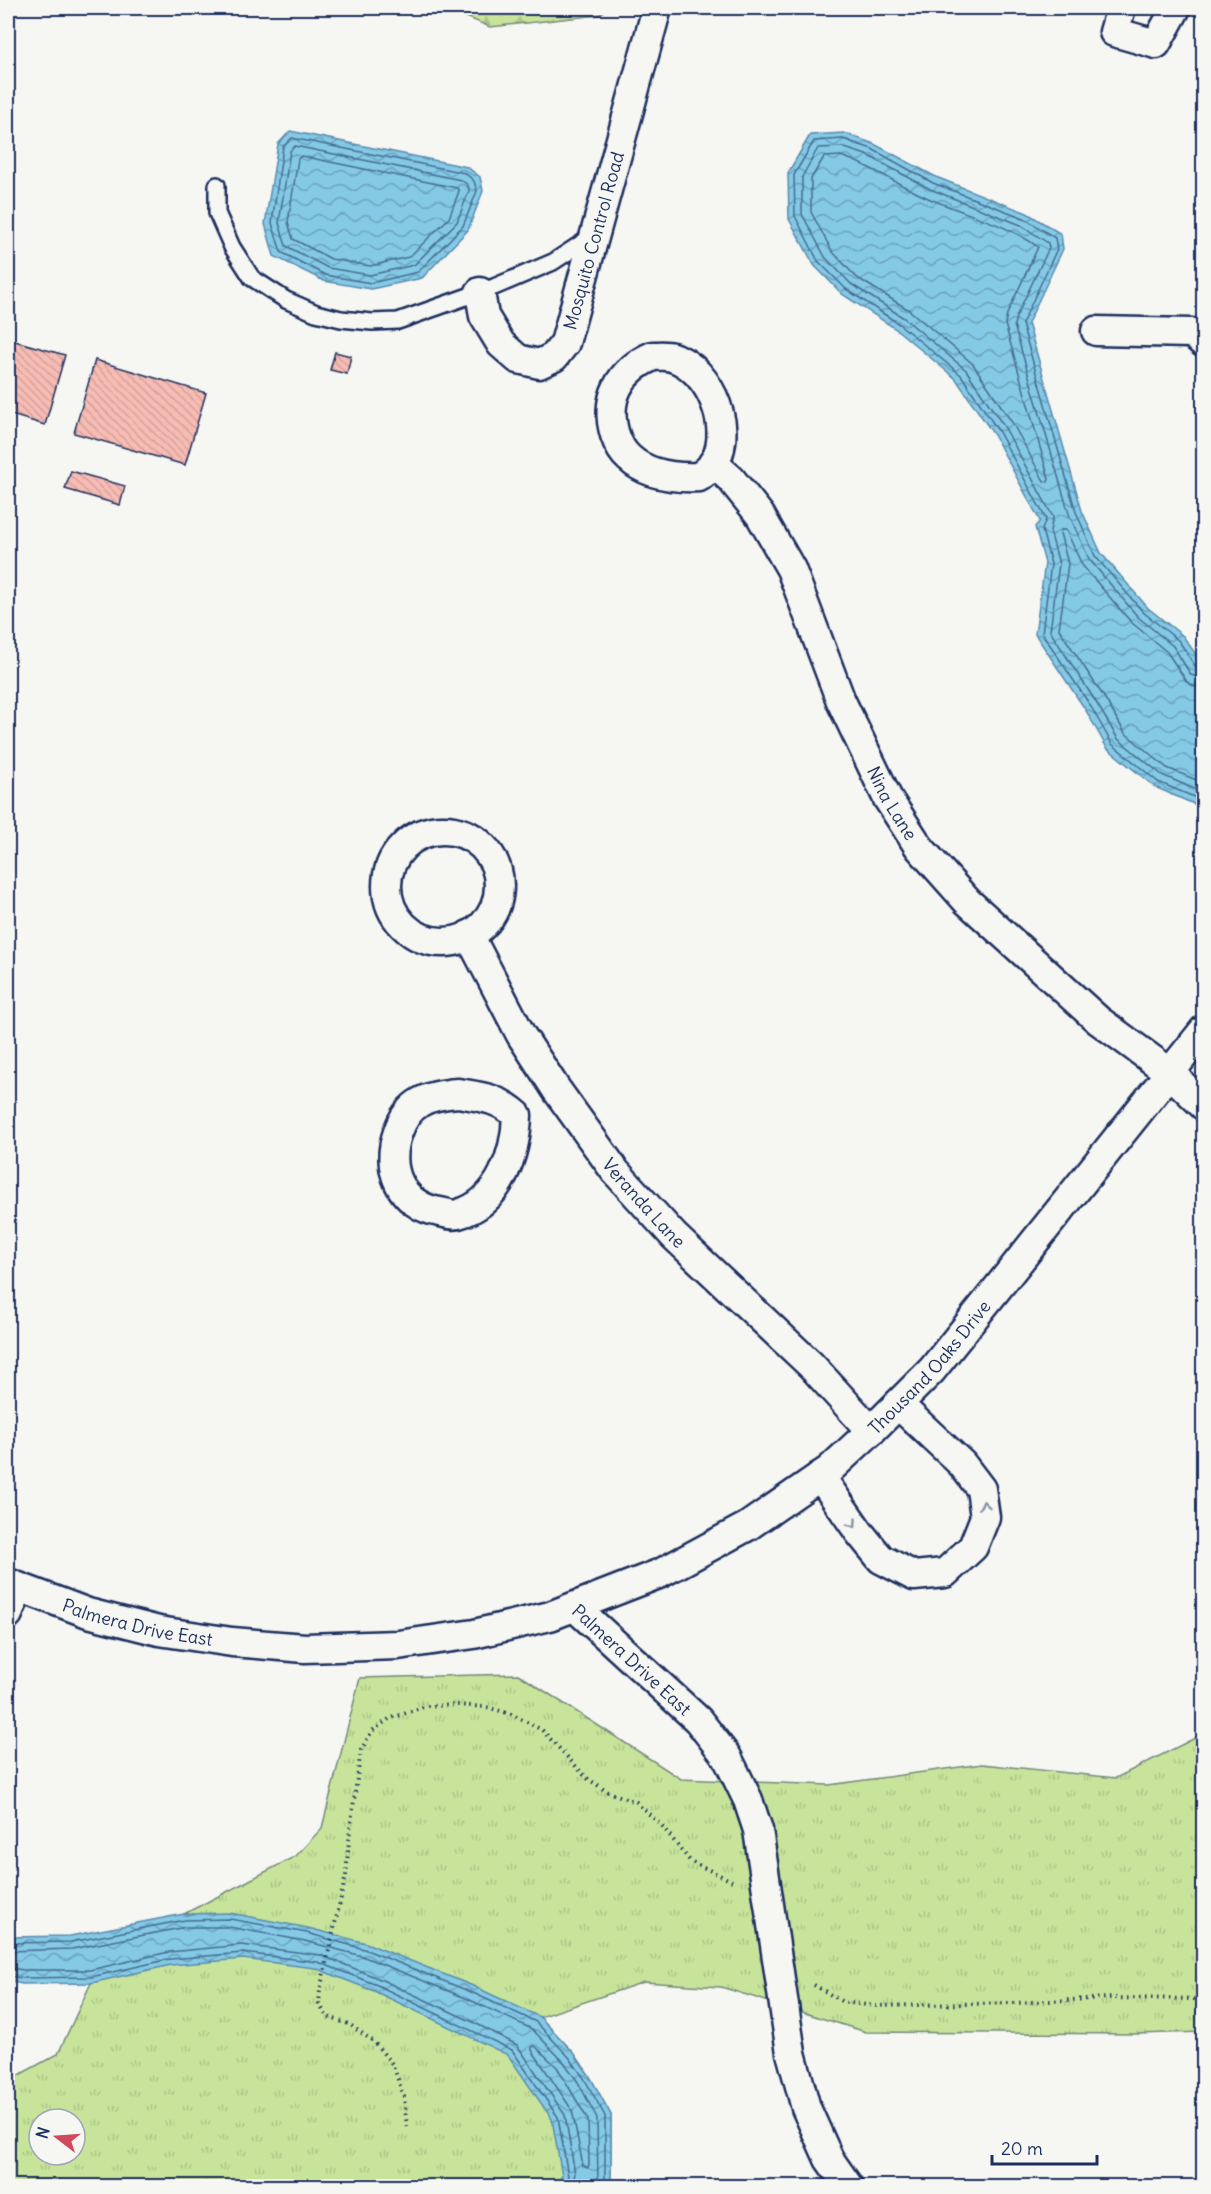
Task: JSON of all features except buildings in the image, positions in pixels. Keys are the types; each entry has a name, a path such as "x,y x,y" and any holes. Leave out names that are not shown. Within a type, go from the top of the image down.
{"street":[{"name":"Mosquito Control Road","path":"480,292 484,316 501,344 518,359 538,364 554,357 565,343 657,8"},
{"path":"1121,8 1114,32 1156,44 1176,8"},
{"path":"1096,331 1192,333 1203,343"},
{"path":"653,356 671,357 688,365 700,376 711,393 719,413 722,435 713,463 699,477 666,475 645,469 628,458 618,445 610,421 611,401 622,378 638,363 653,356"},
{"name":"Nina Lane","path":"713,463 731,479 760,515 791,569 841,701 888,799 919,847 967,901 1098,1020 1170,1072 1203,1106"},
{"name":"Veranda Lane","path":"469,935 520,1035 615,1171 674,1236 811,1365 871,1431"},
{"name":"Thousand Oaks Drive","path":"576,1608 661,1573 748,1526 820,1476 871,1431 932,1370 1203,1030"},
{"path":"518,1115 556,1089"},
{"path":"458,1094 489,1098 505,1104 518,1115 517,1131 504,1174 492,1192 474,1206 456,1215 435,1212 418,1205 403,1191 394,1175 393,1156 396,1138 409,1110 420,1102 438,1095 458,1094"},
{"path":"820,1476 881,1559 914,1576 945,1573 973,1547 986,1517 981,1489 962,1464 898,1404"},
{"path":"8,1614 13,1585"},
{"name":"Palmera Drive East","path":"13,1585 88,1613 159,1631 232,1642 305,1648 398,1645 474,1634 550,1617 576,1608 698,1719 727,1757 748,1800 758,1830 791,2054 806,2108 829,2159 848,2187"}],"lane":[{"path":"217,185 217,213 232,247 252,278 286,300 316,313 341,319 372,322 398,321 480,292 554,262 594,235"}],"path":[{"path":"407,2127 404,2097 393,2065 374,2042 349,2024 327,2017 319,2004 320,1990 346,1875 361,1750 372,1731 389,1719 426,1706 486,1707 511,1714 542,1730 587,1778 606,1791 636,1802 663,1827 690,1861 735,1883"},
{"path":"808,1982 843,2002 875,2006 1107,1998 1203,1999"}],"green space":[{"path":"445,8 608,8 599,15 490,27"},
{"path":"518,1674 681,1779 829,1785 982,1764 1116,1778 1203,1734 1203,2032 1136,2034 866,2032 721,1987 644,1982 540,2017 574,2053 611,2115 611,2186 8,2186 8,2081 58,2054 91,1983 184,1914 296,1856 322,1828 360,1678"}],"water":[{"path":"290,131 467,167 480,177 483,191 468,230 422,278 371,289 324,281 274,256 265,224 278,144"},
{"path":"844,133 874,144 936,177 1027,213 1061,234 1063,249 1028,323 1082,511 1101,553 1148,608 1183,636 1195,653 1203,671 1203,808 1155,787 1107,748 1085,709 1035,634 1045,563 1035,527 1040,521 994,435 956,379 896,329 842,294 814,265 789,219 788,173 810,135"},
{"path":"230,1913 308,1928 366,1943 473,1986 540,2017 574,2053 611,2115 611,2186 554,2186 562,2176 552,2119 508,2055 374,1991 315,1968 243,1959 171,1965 91,1983 22,1984 8,1981 8,1937 70,1936 184,1914"}]}
